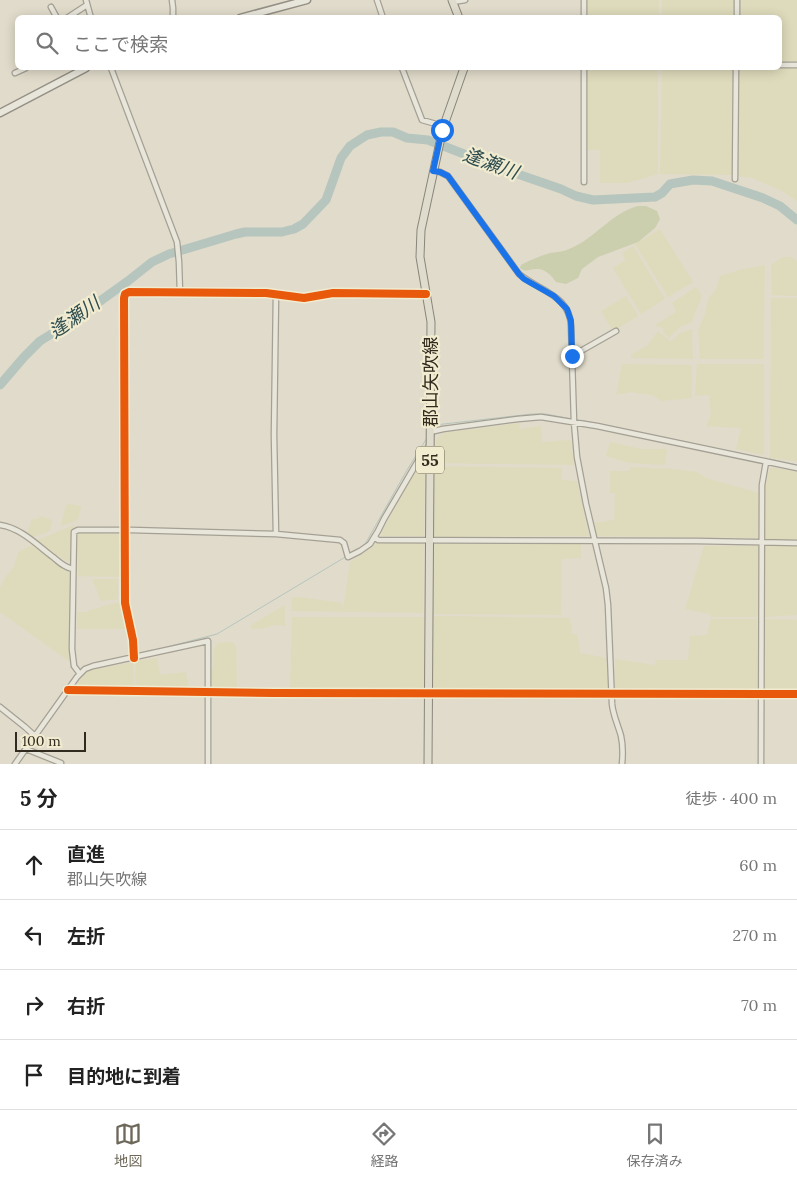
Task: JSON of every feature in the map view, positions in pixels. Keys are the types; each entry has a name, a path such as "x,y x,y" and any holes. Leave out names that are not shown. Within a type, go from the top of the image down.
{"main road":[{"path":"251,15 307,0"},
{"path":"453,1 458,15"},
{"path":"0,113 82,70"},
{"name":"郡山矢吹線","path":"428,764 431,322 420,257 420,244 423,219 443,127 463,70"}],"street":[{"path":"172,0 173,15"},
{"path":"377,0 382,15"},
{"path":"453,1 465,0"},
{"path":"584,0 584,15"},
{"path":"736,15 737,0"},
{"path":"70,15 86,2 90,15"},
{"path":"51,6 56,15"},
{"path":"782,65 797,65"},
{"path":"15,74 22,70"},
{"path":"112,70 177,242 180,293"},
{"path":"403,70 422,120 443,127"},
{"path":"584,70 584,182"},
{"path":"735,179 736,70"},
{"path":"433,171 448,176 519,274 524,279 554,296 567,309 571,321 577,457 606,588 613,712 622,742 622,764"},
{"path":"134,658 133,640 126,603 124,530 124,296 129,292 276,294 304,298 333,293 426,294"},
{"path":"276,294 274,435 276,534"},
{"path":"572,356 616,331"},
{"path":"430,432 541,417 574,422 797,468"},
{"path":"80,674 74,666 72,656 75,531 124,530 276,534 340,540 344,543 348,557 370,544 422,454 430,445"},
{"path":"761,764 762,486 766,462"},
{"path":"0,526 15,529 62,564 73,569"},
{"path":"375,537 378,540 595,540 797,543"},
{"path":"15,764 85,669 208,642 208,764"},
{"path":"68,690 429,694 797,694"},
{"path":"0,707 26,726 35,736"},
{"path":"26,749 61,763"}],"shaded area":[{"path":"587,0 659,0 659,15 587,15"},
{"path":"662,0 734,0 734,15 662,15"},
{"path":"739,0 797,0 797,62 782,62 782,15 739,15"},
{"path":"782,67 797,67 797,201 782,191 753,178 738,176 738,70 782,70"},
{"path":"586,70 658,70 658,174 627,183 600,183 600,150 586,150"},
{"path":"662,70 734,70 732,175 660,174"},
{"path":"660,229 693,282 668,297 635,244"},
{"path":"633,246 665,299 641,314 613,268 626,260 622,253"},
{"path":"783,257 791,257 797,261 797,296 772,295 771,265"},
{"path":"765,265 763,359 700,359 698,331 705,314 708,299 716,289 720,276"},
{"path":"696,287 702,296 691,323 681,326 669,338 663,332 664,329 655,325 676,312 672,303"},
{"path":"626,296 638,316 613,331 601,311"},
{"path":"771,298 797,298 797,462 770,458"},
{"path":"692,329 693,359 631,358 631,355 648,345 658,331 671,342 680,333"},
{"path":"622,364 692,365 692,398 661,401 652,395 630,392 616,395"},
{"path":"697,364 764,364 764,455 736,449 741,428 706,426 711,415 709,395 695,396"},
{"path":"519,423 520,429 541,426 542,442 571,440 574,465 434,463 436,440 443,433"},
{"path":"610,442 642,449 667,449 665,465 630,463 606,456"},
{"path":"422,460 425,460 424,536 382,536 382,531"},
{"path":"434,466 562,468 562,480 577,481 589,536 434,537"},
{"path":"630,467 696,472 709,479 759,493 758,538 597,536 594,523 614,520 615,493 610,493 610,471 629,471"},
{"path":"770,467 797,472 797,540 766,539 766,484"},
{"path":"68,504 81,506 78,520 62,526 65,508"},
{"path":"42,516 52,520 50,531 33,537 27,533 32,519"},
{"path":"74,525 72,529 70,563 37,543 38,540"},
{"path":"78,533 119,534 119,577 78,576"},
{"path":"376,543 424,543 423,613 291,611 292,597 342,603 343,609 350,562"},
{"path":"434,543 581,543 581,558 562,559 561,615 433,614"},
{"path":"32,545 72,575 70,662 0,612 0,587 14,567 18,552"},
{"path":"764,545 797,545 797,615 763,617"},
{"path":"704,546 761,546 758,617 711,617 710,614 685,609"},
{"path":"92,579 118,579 118,599 101,601"},
{"path":"121,602 128,629 77,629 77,612 86,612"},
{"path":"285,605 285,626 274,625 252,629 251,625"},
{"path":"433,616 570,618 572,634 577,634 580,653 606,658 609,691 433,690"},
{"path":"292,617 424,617 426,689 290,688"},
{"path":"711,619 757,619 757,691 615,689 615,659 655,665 656,660 688,660 690,636 707,635"},
{"path":"765,619 797,620 797,691 763,691"},
{"path":"232,642 236,646 237,689 211,688 214,648 218,643"},
{"path":"157,658 160,675 186,672 189,688 135,687 136,661"},
{"path":"133,662 134,686 78,687 77,683 86,672"}],"green space":[{"path":"638,206 646,206 657,211 660,219 655,228 638,242 598,257 582,269 578,278 566,284 556,282 545,271 536,269 526,271 520,268 521,265 535,258 564,251 578,245 619,214"}],"waterway":[{"name":"逢瀬川","path":"0,385 40,341 71,322 152,262 169,254 236,234 245,232 282,232 303,224 326,200 341,158 350,146 367,135 381,132 393,132 407,138 428,140 576,196 593,200 655,197 662,193 670,184 693,180 712,181 763,198 780,206 797,220"},
{"path":"433,428 435,425 532,414 546,414 571,419"},
{"path":"575,419 762,458"},
{"path":"357,550 364,546 427,438"},
{"path":"770,459 797,465"},
{"path":"152,651 217,634 347,556"},
{"path":"96,663 112,660"},
{"path":"40,725 77,673"}],"cycle path":[{"path":"134,658 133,640 125,603 125,294 129,292 266,293 304,298 333,293 426,294"},
{"path":"68,690 274,693 797,694"}],"route":[{"path":"442,130 433,171 448,176 519,274 524,279 554,296 567,309 571,321 572,356"}]}
